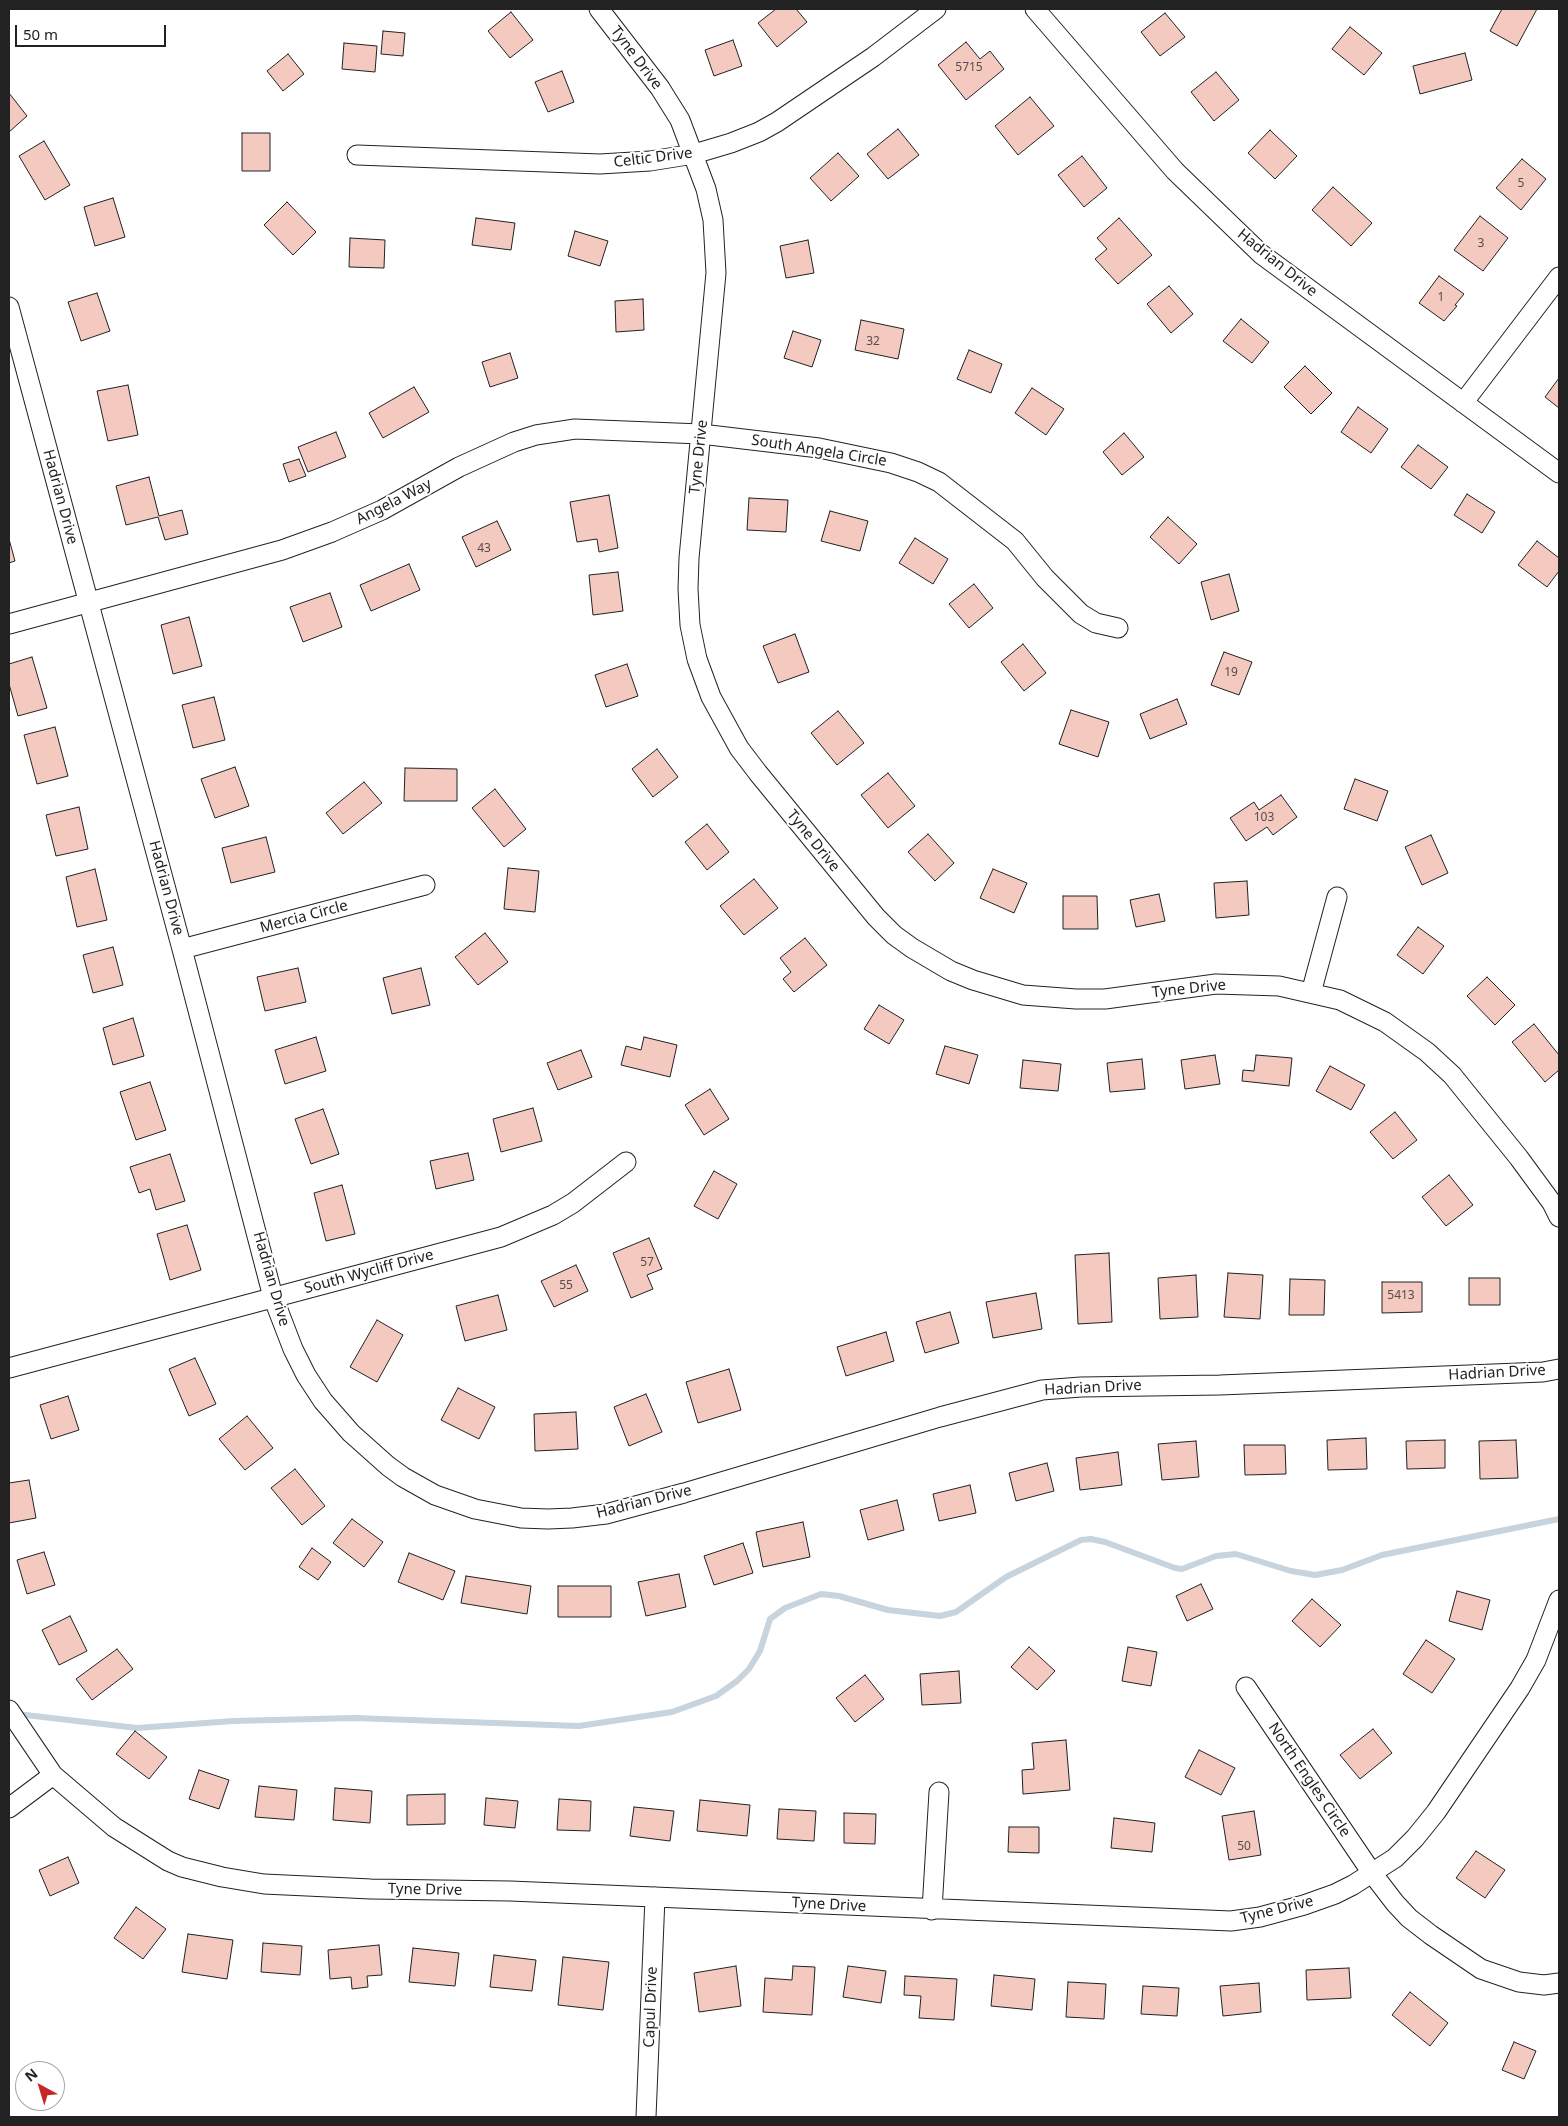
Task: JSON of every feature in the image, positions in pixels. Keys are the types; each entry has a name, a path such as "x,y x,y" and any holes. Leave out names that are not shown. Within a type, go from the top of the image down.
{"street":[{"name":"Tyne Drive","path":"599,9 660,88 680,120 706,189 713,220 716,273 689,558 690,625 697,659 711,697 739,748 758,773 876,917 894,935 952,971 998,989 1023,995 1076,999 1105,999 1216,984 1279,986 1340,1000 1365,1012 1404,1034 1452,1075 1525,1166 1552,1203 1559,1217"},
{"name":"Celtic Drive","path":"357,155 600,164 650,161 694,154 731,143 759,132 777,122 873,57 936,9"},
{"name":"Hadrian Drive","path":"1035,9 1175,170 1262,254 1559,473"},
{"path":"1463,403 1559,277"},
{"name":"Hadrian Drive","path":"9,307 273,1297 293,1348 311,1381 335,1416 370,1450 403,1477 435,1495 475,1509 521,1518 548,1519 606,1514 703,1488 940,1417 1042,1390 1081,1386 1240,1385 1559,1369"},
{"name":"Angela Way","path":"9,624 249,560 332,532 382,510 488,453 536,435 576,429 701,434"},
{"name":"South Angela Circle","path":"701,434 840,451 891,462 918,472 939,482 1015,541 1046,578 1081,614 1096,623 1118,628"},
{"name":"Mercia Circle","path":"182,950 425,885"},
{"path":"1311,993 1337,897"},
{"name":"South Wycliff Drive","path":"9,1368 501,1236 529,1226 573,1203 626,1162"},
{"name":"Tyne Drive","path":"9,1710 52,1775 114,1827 140,1845 182,1867 222,1877 264,1884 371,1889 510,1891 1231,1921 1260,1917 1335,1894 1395,1858 1415,1838 1436,1812 1554,1635 1559,1600"},
{"name":"North Engles Circle","path":"1246,1687 1372,1873 1409,1918 1469,1962 1499,1977 1544,1985 1559,1983"},
{"path":"9,1808 52,1775"},
{"path":"932,1910 939,1792"},
{"name":"Capul Drive","path":"646,2117 655,1897"}],"building":[{"path":"776,9 796,9 807,22 777,47 758,23"},
{"path":"1502,9 1537,9 1517,46 1490,31"},
{"path":"511,12 533,40 510,58 488,31"},
{"path":"1165,13 1185,37 1160,56 1141,32"},
{"path":"1350,27 1382,53 1364,75 1332,49"},
{"path":"383,31 405,33 403,56 381,54"},
{"path":"733,40 742,66 714,76 705,50"},
{"path":"966,42 980,59 990,51 1004,69 966,100 938,65"},
{"path":"344,43 377,46 375,72 342,69"},
{"path":"1465,53 1472,80 1420,94 1413,66"},
{"path":"288,54 304,74 283,91 267,71"},
{"path":"562,71 574,102 548,112 535,82"},
{"path":"1216,72 1239,100 1214,121 1191,92"},
{"path":"9,93 27,116 9,132"},
{"path":"1030,97 1054,126 1018,155 995,126"},
{"path":"898,129 919,155 888,179 867,154"},
{"path":"1270,130 1297,156 1275,179 1248,153"},
{"path":"242,133 270,133 270,171 242,171"},
{"path":"44,141 70,185 45,200 19,156"},
{"path":"838,153 859,176 831,201 810,178"},
{"path":"1082,156 1107,188 1084,207 1058,175"},
{"path":"1522,159 1546,179 1521,210 1496,188"},
{"path":"1333,187 1372,223 1351,246 1312,210"},
{"path":"113,198 125,237 95,246 84,207"},
{"path":"287,202 316,232 293,255 264,225"},
{"path":"1480,216 1508,238 1483,271 1454,250"},
{"path":"476,218 515,223 511,250 472,245"},
{"path":"1119,218 1152,255 1118,284 1095,259 1107,249 1097,238"},
{"path":"575,231 608,241 600,266 568,256"},
{"path":"350,238 385,240 384,268 349,267"},
{"path":"808,240 814,273 786,278 780,246"},
{"path":"1439,276 1464,294 1455,305 1457,306 1444,321 1419,303"},
{"path":"1169,286 1193,314 1171,333 1147,304"},
{"path":"97,293 110,331 81,341 68,302"},
{"path":"643,299 644,330 616,332 615,301"},
{"path":"1241,319 1269,342 1252,363 1223,341"},
{"path":"861,320 904,329 898,359 855,350"},
{"path":"793,331 821,340 812,367 784,358"},
{"path":"969,350 1002,364 991,393 957,379"},
{"path":"510,353 518,378 490,387 482,362"},
{"path":"1305,366 1332,393 1311,414 1284,387"},
{"path":"1559,378 1559,408 1545,397"},
{"path":"128,385 138,435 108,441 97,391"},
{"path":"414,387 429,412 383,438 369,413"},
{"path":"1032,388 1064,409 1046,435 1015,413"},
{"path":"1358,407 1388,429 1371,453 1341,432"},
{"path":"336,432 346,457 308,472 298,447"},
{"path":"1124,433 1144,457 1122,475 1103,452"},
{"path":"1418,445 1448,467 1431,489 1401,467"},
{"path":"299,459 306,476 289,482 283,464"},
{"path":"149,477 159,516 182,510 188,534 165,540 158,517 126,525 116,486"},
{"path":"1467,494 1495,512 1482,533 1454,515"},
{"path":"609,495 618,548 599,552 597,539 577,542 570,502"},
{"path":"749,498 788,500 786,532 747,530"},
{"path":"830,511 868,521 860,551 821,541"},
{"path":"1168,517 1197,544 1179,564 1150,537"},
{"path":"497,521 511,550 476,567 462,537"},
{"path":"915,538 948,559 933,584 899,563"},
{"path":"9,539 15,561 9,563"},
{"path":"1537,541 1559,558 1559,571 1547,587 1518,565"},
{"path":"409,564 420,590 371,611 360,585"},
{"path":"618,572 623,611 593,615 589,575"},
{"path":"1229,574 1239,611 1211,620 1201,582"},
{"path":"974,584 993,608 969,628 949,604"},
{"path":"330,593 342,627 303,642 290,607"},
{"path":"189,617 202,666 173,674 161,625"},
{"path":"795,634 809,672 778,683 763,646"},
{"path":"1023,644 1046,673 1024,691 1001,662"},
{"path":"1224,652 1252,662 1239,695 1211,685"},
{"path":"32,657 47,708 18,716 9,684 9,664"},
{"path":"627,664 638,696 606,707 595,675"},
{"path":"214,697 225,740 193,748 182,705"},
{"path":"1177,699 1187,724 1150,739 1140,714"},
{"path":"1071,710 1109,722 1098,757 1059,744"},
{"path":"838,711 864,743 837,765 811,733"},
{"path":"55,727 68,776 37,784 24,735"},
{"path":"657,749 678,777 653,797 632,769"},
{"path":"235,767 249,806 215,818 201,779"},
{"path":"405,768 457,769 457,801 404,801"},
{"path":"888,773 915,806 888,828 861,795"},
{"path":"1355,779 1388,791 1377,821 1344,809"},
{"path":"364,782 382,803 343,834 326,813"},
{"path":"495,789 526,829 504,847 472,808"},
{"path":"1281,795 1297,817 1273,835 1267,827 1246,841 1230,818 1254,802 1259,810"},
{"path":"79,807 88,849 56,856 46,815"},
{"path":"707,824 729,852 707,870 685,842"},
{"path":"928,834 954,863 935,881 908,852"},
{"path":"1431,835 1448,873 1422,885 1405,847"},
{"path":"266,837 275,872 231,883 222,848"},
{"path":"508,868 539,871 535,912 504,909"},
{"path":"95,869 107,920 77,927 66,877"},
{"path":"993,869 1027,883 1014,913 980,898"},
{"path":"754,879 778,908 744,935 720,906"},
{"path":"1247,881 1249,915 1216,918 1214,883"},
{"path":"1159,894 1165,921 1136,927 1130,900"},
{"path":"1063,896 1097,896 1098,929 1063,929"},
{"path":"1418,927 1444,946 1423,974 1397,955"},
{"path":"485,933 508,962 478,985 455,957"},
{"path":"805,938 827,965 794,992 783,979 791,972 780,958"},
{"path":"113,947 123,985 93,993 83,955"},
{"path":"298,968 306,1002 265,1011 257,977"},
{"path":"421,968 430,1005 392,1014 383,978"},
{"path":"1487,977 1515,1005 1495,1025 1467,996"},
{"path":"879,1005 904,1020 889,1044 864,1029"},
{"path":"133,1018 144,1056 113,1065 103,1028"},
{"path":"1534,1024 1559,1055 1559,1070 1545,1082 1512,1042"},
{"path":"316,1037 326,1071 285,1084 275,1050"},
{"path":"644,1037 677,1045 670,1077 621,1065 626,1046 641,1050"},
{"path":"945,1046 978,1055 969,1084 936,1074"},
{"path":"581,1050 592,1077 558,1090 547,1063"},
{"path":"1215,1055 1220,1084 1185,1089 1181,1060"},
{"path":"1256,1055 1292,1058 1289,1086 1242,1081 1243,1070 1254,1071"},
{"path":"1142,1059 1145,1089 1110,1092 1107,1063"},
{"path":"1023,1060 1061,1064 1058,1091 1020,1088"},
{"path":"1330,1066 1365,1085 1351,1110 1316,1091"},
{"path":"150,1082 166,1130 136,1140 120,1092"},
{"path":"710,1089 729,1119 704,1135 685,1105"},
{"path":"533,1108 542,1141 501,1152 493,1119"},
{"path":"323,1109 339,1154 311,1164 295,1119"},
{"path":"1395,1112 1417,1140 1393,1159 1370,1132"},
{"path":"468,1153 474,1180 436,1189 430,1161"},
{"path":"170,1154 185,1201 156,1210 150,1189 139,1193 130,1167"},
{"path":"714,1171 737,1184 718,1219 694,1206"},
{"path":"1449,1175 1473,1205 1446,1226 1422,1197"},
{"path":"342,1185 355,1234 326,1241 314,1193"},
{"path":"187,1225 201,1270 170,1280 157,1234"},
{"path":"649,1238 662,1269 647,1275 653,1289 631,1298 613,1253"},
{"path":"1109,1253 1112,1322 1078,1324 1075,1255"},
{"path":"576,1265 588,1291 554,1307 541,1281"},
{"path":"1228,1273 1263,1275 1260,1319 1224,1317"},
{"path":"1196,1275 1198,1317 1160,1319 1158,1278"},
{"path":"1469,1278 1500,1278 1500,1305 1469,1305"},
{"path":"1290,1279 1325,1280 1324,1315 1289,1315"},
{"path":"1382,1282 1422,1282 1422,1312 1382,1313"},
{"path":"1036,1293 1042,1329 993,1338 986,1302"},
{"path":"498,1295 507,1330 465,1341 456,1306"},
{"path":"950,1312 959,1343 925,1353 916,1322"},
{"path":"377,1320 403,1335 377,1382 350,1367"},
{"path":"886,1332 894,1361 846,1376 837,1347"},
{"path":"195,1358 216,1404 189,1416 169,1369"},
{"path":"729,1369 741,1410 698,1423 686,1382"},
{"path":"458,1388 495,1407 479,1439 441,1420"},
{"path":"646,1394 662,1432 629,1446 614,1407"},
{"path":"68,1396 79,1430 51,1439 40,1405"},
{"path":"576,1412 578,1449 535,1451 534,1414"},
{"path":"247,1416 273,1448 245,1470 219,1439"},
{"path":"1366,1438 1367,1469 1328,1470 1327,1440"},
{"path":"1445,1440 1445,1468 1407,1469 1406,1441"},
{"path":"1516,1440 1518,1478 1480,1479 1479,1441"},
{"path":"1196,1441 1199,1477 1162,1480 1158,1444"},
{"path":"1244,1445 1285,1445 1286,1474 1245,1475"},
{"path":"1118,1452 1122,1485 1080,1490 1076,1458"},
{"path":"1047,1463 1054,1491 1016,1501 1009,1473"},
{"path":"295,1469 325,1506 302,1525 271,1488"},
{"path":"29,1480 36,1518 9,1523 9,1483"},
{"path":"970,1485 976,1513 939,1521 933,1494"},
{"path":"897,1500 904,1530 868,1540 860,1510"},
{"path":"352,1519 383,1542 364,1567 333,1543"},
{"path":"803,1522 810,1557 763,1567 756,1532"},
{"path":"743,1543 753,1573 714,1585 704,1556"},
{"path":"312,1548 331,1562 318,1580 299,1567"},
{"path":"44,1552 55,1585 27,1594 17,1560"},
{"path":"409,1553 455,1571 443,1600 398,1582"},
{"path":"679,1574 686,1607 646,1616 638,1582"},
{"path":"466,1576 531,1586 527,1614 461,1603"},
{"path":"1201,1584 1213,1609 1187,1621 1176,1596"},
{"path":"558,1586 611,1586 611,1617 558,1617"},
{"path":"1457,1591 1490,1600 1482,1630 1449,1621"},
{"path":"1312,1599 1341,1625 1320,1647 1292,1621"},
{"path":"70,1616 87,1651 59,1665 42,1630"},
{"path":"1426,1640 1455,1659 1432,1693 1403,1674"},
{"path":"1029,1647 1055,1671 1037,1690 1011,1667"},
{"path":"1128,1647 1157,1652 1151,1686 1122,1681"},
{"path":"117,1649 133,1669 92,1700 76,1679"},
{"path":"959,1671 961,1703 922,1705 920,1674"},
{"path":"865,1675 884,1699 855,1722 836,1698"},
{"path":"1373,1729 1392,1753 1360,1779 1340,1755"},
{"path":"135,1731 167,1757 149,1779 116,1754"},
{"path":"1066,1740 1070,1790 1023,1794 1022,1770 1034,1769 1032,1743"},
{"path":"1199,1750 1235,1768 1221,1795 1185,1777"},
{"path":"199,1770 229,1780 219,1809 189,1799"},
{"path":"259,1786 297,1790 294,1820 255,1817"},
{"path":"335,1788 372,1791 370,1823 333,1820"},
{"path":"445,1794 445,1824 407,1825 407,1795"},
{"path":"486,1798 518,1801 515,1828 484,1825"},
{"path":"559,1799 591,1801 590,1831 557,1830"},
{"path":"700,1800 750,1805 747,1836 697,1831"},
{"path":"634,1807 674,1811 670,1841 630,1836"},
{"path":"779,1809 816,1811 814,1841 777,1839"},
{"path":"1254,1811 1261,1855 1229,1860 1222,1816"},
{"path":"844,1813 876,1814 875,1844 844,1843"},
{"path":"1114,1818 1155,1823 1152,1852 1111,1848"},
{"path":"1009,1827 1039,1827 1039,1853 1008,1852"},
{"path":"1476,1851 1505,1870 1485,1898 1456,1878"},
{"path":"68,1857 79,1883 50,1896 39,1870"},
{"path":"136,1907 166,1929 143,1959 114,1938"},
{"path":"188,1934 233,1940 227,1979 182,1972"},
{"path":"263,1943 302,1946 300,1975 261,1972"},
{"path":"379,1945 382,1975 367,1976 368,1987 352,1989 351,1977 330,1979 328,1950"},
{"path":"413,1948 459,1953 455,1986 409,1982"},
{"path":"494,1955 536,1960 532,1991 490,1987"},
{"path":"563,1957 609,1962 603,2010 558,2005"},
{"path":"736,1966 741,2006 699,2012 694,1973"},
{"path":"793,1966 815,1967 812,2015 763,2012 765,1978 792,1980"},
{"path":"848,1966 886,1971 881,2003 843,1997"},
{"path":"1349,1968 1351,1998 1307,2000 1306,1970"},
{"path":"994,1975 1035,1979 1032,2010 991,2006"},
{"path":"905,1976 957,1979 954,2020 919,2018 921,1996 904,1995"},
{"path":"1068,1982 1106,1984 1104,2019 1066,2017"},
{"path":"1259,1983 1261,2012 1223,2016 1220,1986"},
{"path":"1143,1986 1179,1988 1177,2016 1141,2014"},
{"path":"1410,1992 1448,2023 1430,2046 1392,2015"},
{"path":"1514,2042 1536,2051 1524,2079 1502,2070"}],"waterway":[{"path":"17,1714 137,1728 233,1721 354,1718 579,1726 672,1712 716,1696 737,1681 749,1669 760,1651 770,1619 785,1608 821,1594 839,1596 888,1610 940,1616 956,1612 1006,1577 1081,1540 1091,1539 1105,1542 1175,1568 1182,1569 1216,1556 1236,1554 1291,1571 1315,1575 1342,1570 1382,1555 1559,1519"}]}
